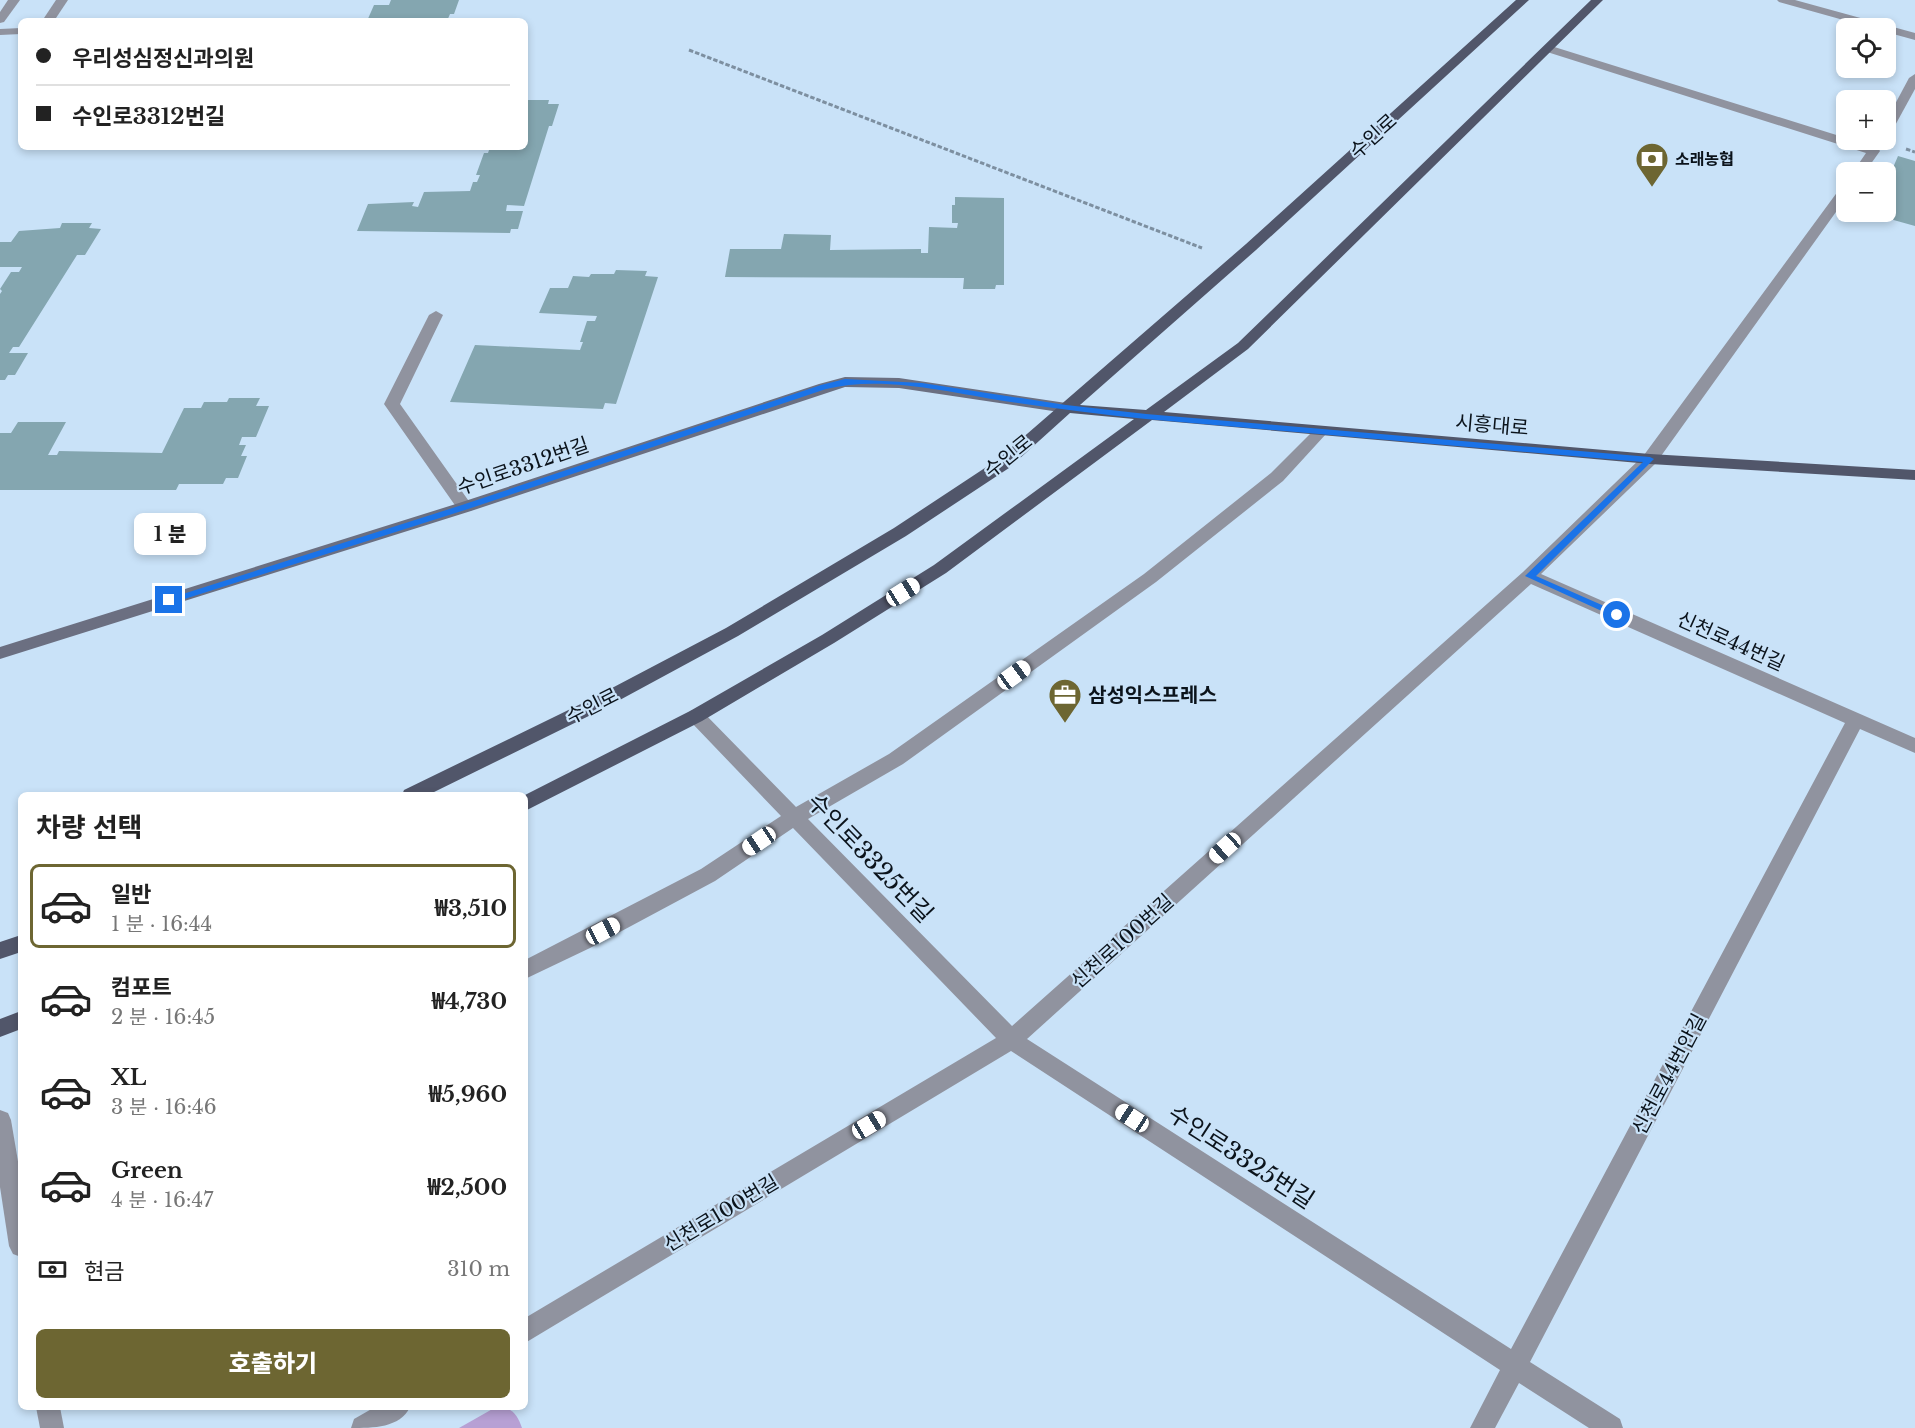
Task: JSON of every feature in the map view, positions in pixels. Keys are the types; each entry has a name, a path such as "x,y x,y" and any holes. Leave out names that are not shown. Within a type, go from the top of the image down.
{"main road":[{"name":"수인로","path":"417,792 599,703 732,632 900,532 1003,464 1251,247 1523,0"},
{"path":"528,802 696,716 828,639 940,568 1243,346 1597,0"},
{"name":"시흥대로","path":"1066,408 1650,459 1915,475"},
{"path":"0,951 18,944"},
{"path":"0,1028 18,1021"}],"street":[{"path":"0,20 14,0"},
{"path":"50,18 62,0"},
{"path":"1783,0 1846,18"},
{"path":"0,32 18,32"},
{"path":"1896,32 1915,38"},
{"path":"1548,49 1836,133"},
{"path":"1896,113 1915,78"},
{"name":"신천로100번길","path":"528,1329 1011,1040 1529,576 1650,459 1836,204"},
{"path":"436,315 392,404 465,507"},
{"name":"수인로3312번길","path":"0,653 465,507 845,382 922,385 1066,408"},
{"path":"528,969 583,942 708,875 793,818 896,759 1150,578 1277,477 1320,431"},
{"name":"신천로44번길","path":"1529,576 1915,746"},
{"name":"수인로3325번길","path":"696,716 1011,1040 1611,1428"},
{"name":"신천로44번안길","path":"1482,1428 1856,720"},
{"path":"0,1120 18,1232"},
{"path":"49,1410 52,1428"},
{"path":"363,1428 393,1410"}],"path":[{"path":"689,50 1202,248"}],"shaded area":[{"path":"491,1410 510,1410 518,1419 522,1428 459,1428"}],"building":[{"path":"391,0 459,0 454,14 450,14 448,18 368,18 374,5 389,5"},
{"path":"528,100 549,100 548,104 559,104 552,126 549,126 524,206 507,205 506,211 523,211 518,229 511,229 510,233 357,231 368,204 414,202 412,206 418,207 424,192 470,191 473,182 477,182 480,175 476,175 484,153 488,153 489,150 528,150"},
{"path":"1898,156 1915,161 1915,226 1896,221 1895,162"},
{"path":"955,197 1004,198 1004,285 996,285 995,289 963,289 964,278 725,277 730,249 781,249 784,234 831,235 830,250 921,249 921,253 928,253 929,227 957,228 958,223 952,223 952,205 955,205"},
{"path":"62,223 92,223 89,228 101,229 85,255 77,255 19,347 13,347 9,353 28,353 15,375 8,375 5,380 0,380 0,294 2,291 0,289 11,272 19,272 22,267 0,267 0,242 11,242 19,231 60,228"},
{"path":"616,270 647,271 645,276 658,277 616,404 605,403 603,409 450,402 475,345 580,350 583,342 580,342 587,321 595,321 597,316 539,313 550,288 568,288 573,276 614,274"},
{"path":"229,398 260,398 256,406 269,406 256,437 242,437 239,445 246,445 241,456 247,456 238,478 226,478 223,484 179,484 176,490 0,490 0,433 11,433 18,422 66,422 48,455 57,455 59,451 162,453 184,408 201,408 204,402 227,402"}],"place":[{"name":"소래농협","path":"1652,188"},
{"name":"삼성익스프레스","path":"1065,724"}],"route":[{"path":"169,600 465,507 824,387 863,381 922,385 1066,408 1146,416 1650,459 1529,576 1617,615"}]}
